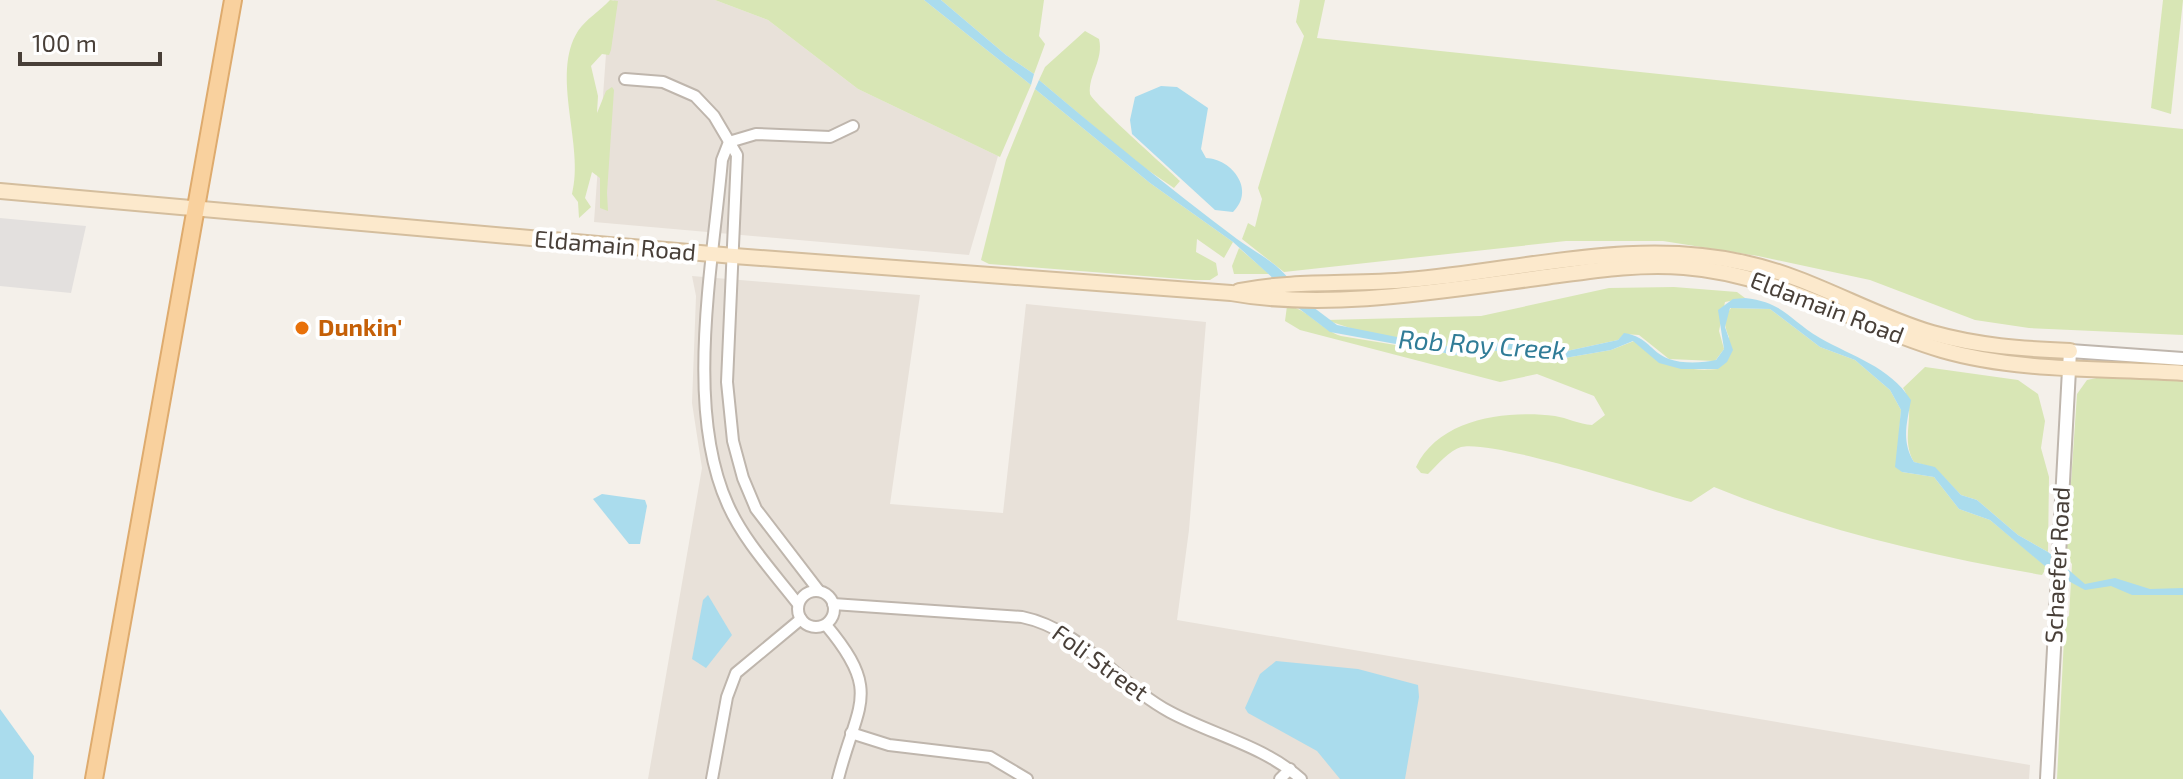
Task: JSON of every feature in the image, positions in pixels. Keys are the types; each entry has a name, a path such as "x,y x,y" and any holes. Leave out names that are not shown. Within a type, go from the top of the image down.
{"main road":[{"path":"94,779 233,0"},
{"name":"Eldamain Road","path":"0,191 734,256 1231,293 1267,300 1352,297 1633,267 1709,269 1769,282 1943,351 1996,361 2069,359 2183,373"}],"street":[{"path":"625,79 663,82 687,92 705,106 737,155 731,231 734,256 727,382 738,463 756,509 819,591 833,604 834,613 826,625"},
{"path":"729,142 756,134 830,137 853,126"},
{"path":"729,142 722,160 704,403 716,466 727,504 740,529 798,604 801,619 810,626 826,625"},
{"name":"Eldamain Road","path":"2069,359 2183,359"},
{"name":"Schaefer Road","path":"2047,779 2069,359"},
{"path":"798,604 803,596 819,591"},
{"name":"Foli Street","path":"833,604 1022,617 1050,624 1171,712 1290,769 1301,779"},
{"path":"712,779 727,697 736,673 801,619"},
{"path":"826,625 859,671 861,698 838,779"},
{"path":"851,733 886,744 990,757 1027,779"},
{"path":"1280,779 1290,769"}],"shaded area":[{"path":"614,0 715,0 768,20 858,89 998,156 969,255 594,222 609,12"},
{"path":"0,218 86,226 71,293 0,286"},
{"path":"692,276 920,295 890,504 1003,513 1026,304 1206,322 1189,530 1177,620 2030,765 2029,779 648,779 702,468 692,403 696,296"}],"green space":[{"path":"610,0 618,1 611,50 609,55 602,54 591,66 598,96 597,113 606,91 612,87 614,90 608,211 600,208 600,178 592,172 585,198 591,207 579,218 578,202 572,194 575,175 567,68 570,49 578,31"},
{"path":"715,0 924,0 1031,85 1000,157 858,89 768,20"},
{"path":"941,0 1044,0 1039,36 1045,44 1034,74 1006,55"},
{"path":"1300,0 1325,0 1317,38 2183,129 2183,335 2029,328 1975,320 1870,280 1758,256 1663,241 1566,241 1284,272 1242,239 1248,223 1255,227 1262,199 1258,188 1304,36 1296,22"},
{"path":"2163,0 2183,0 2171,114 2151,108"},
{"path":"1085,31 1099,39 1100,47 1090,94 1180,181 1174,188 1136,162 1039,80 1045,67"},
{"path":"1035,89 1150,183 1233,242 1224,258 1197,239 1196,252 1216,263 1218,275 1210,280 1195,280 989,264 981,260 1006,160"},
{"path":"1239,248 1269,274 1234,274 1232,266"},
{"path":"1674,287 1737,292 1745,298 1725,302 1719,331 1724,349 1715,361 1669,359 1639,335 1624,334 1618,340 1567,351 1512,339 1484,347 1443,346 1359,331 1326,320 1481,316 1609,288"},
{"path":"1287,306 1301,310 1341,336 1456,355 1523,348 1559,359 1611,350 1634,341 1673,363 1703,370 1718,369 1729,337 1725,322 1731,308 1770,309 1820,347 1855,360 1890,390 1901,410 1897,460 1902,472 1934,477 1959,509 1990,520 2047,567 2042,575 1959,559 1875,540 1793,516 1714,487 1691,502 1537,458 1478,447 1461,447 1428,474 1421,473 1416,467 1427,450 1457,428 1476,421 1536,414 1592,425 1605,415 1594,396 1537,374 1500,382 1300,330 1285,321"},
{"path":"1925,367 2018,380 2038,394 2045,421 2041,448 2049,477 2048,552 2018,535 1977,500 1961,495 1935,468 1914,462 1908,443 1909,406 1903,388"},
{"path":"2106,376 2183,379 2183,779 2057,779 2065,618 2069,616 2072,564 2066,557 2077,394 2087,380"}],"water":[{"path":"924,0 941,0 1006,55 1034,74 1031,85"},
{"path":"1039,80 1161,181 1272,262 1290,280 1275,280 1233,242 1150,183 1035,89"},
{"path":"1161,86 1177,87 1208,108 1201,149 1206,158 1224,164 1238,177 1242,194 1233,212 1215,210 1132,134 1130,120 1135,97"},
{"path":"1745,298 1778,308 1820,338 1870,363 1892,379 1911,400 1906,439 1914,462 1935,467 1961,495 1977,500 2018,535 2048,552 2085,584 2115,578 2150,589 2183,588 2183,595 2132,595 2111,586 2085,590 2052,572 1990,520 1959,509 1934,477 1902,472 1895,467 1901,410 1890,390 1855,360 1820,347 1770,309 1730,308 1725,327 1733,350 1727,362 1718,369 1681,369 1659,363 1633,341 1611,350 1559,359 1523,348 1456,355 1330,332 1297,307 1313,307 1337,325 1442,346 1483,347 1512,339 1567,351 1618,340 1624,333 1639,338 1669,359 1705,362 1716,360 1724,349 1718,310 1733,299"},
{"path":"602,494 645,500 647,506 640,544 629,544 593,499"},
{"path":"708,595 732,635 706,668 692,659 703,600"},
{"path":"1276,661 1358,669 1418,685 1419,697 1405,779 1340,779 1317,751 1248,713 1245,708 1260,674"},
{"path":"0,709 34,756 33,779 0,779"}],"place":[{"name":"Dunkin'","path":"302,328"}],"water label":[{"name":"Rob Roy Creek","path":"1482,345"}]}
